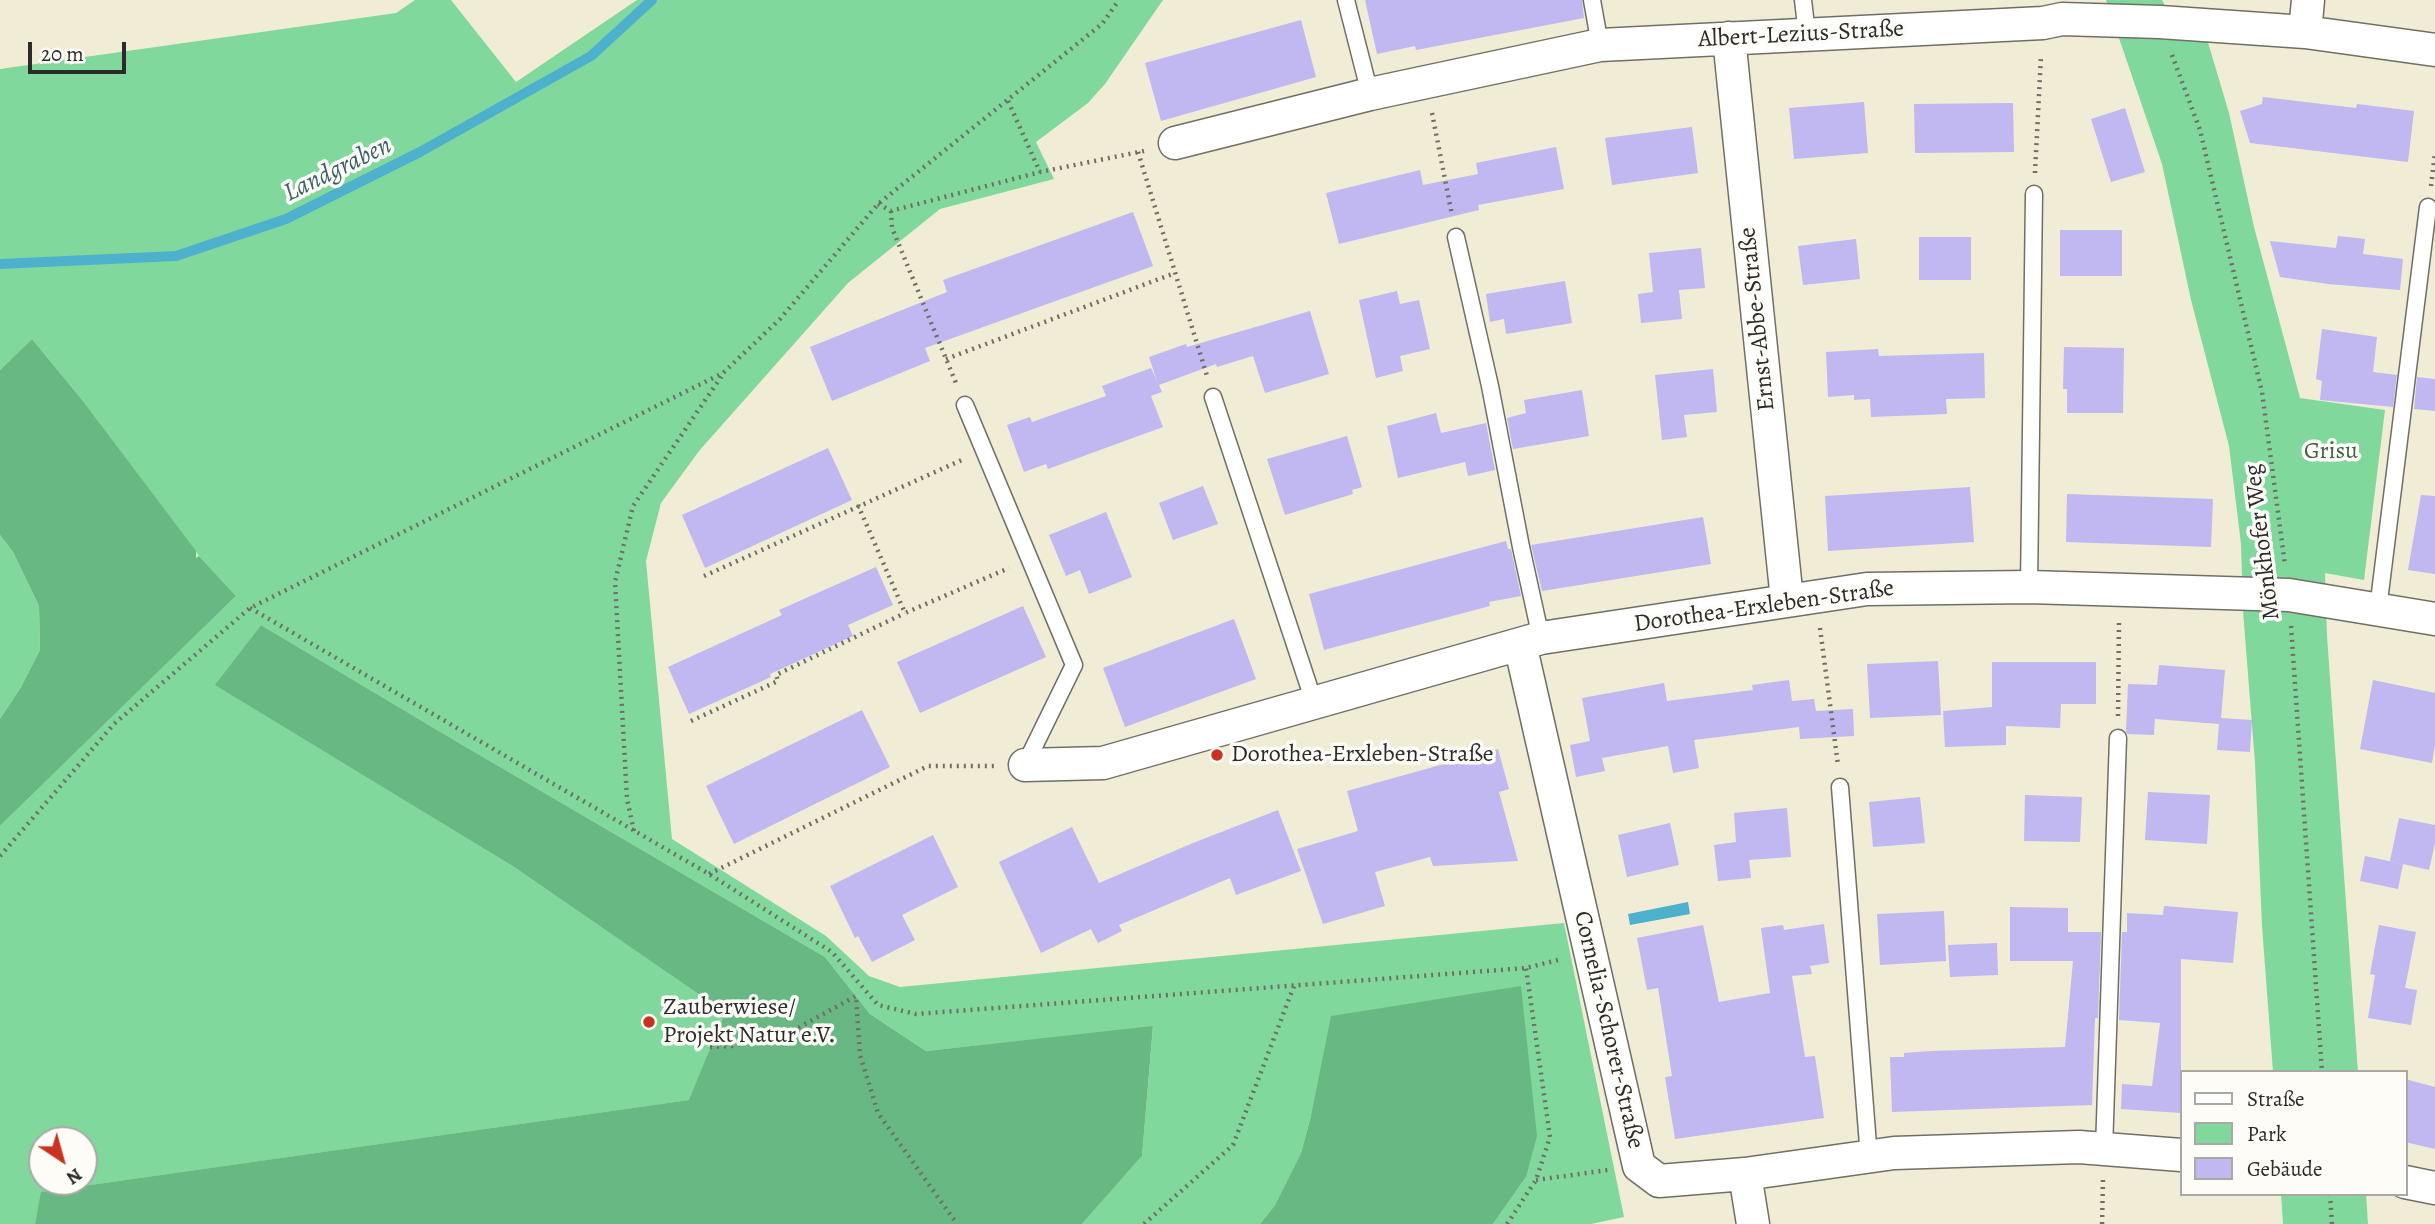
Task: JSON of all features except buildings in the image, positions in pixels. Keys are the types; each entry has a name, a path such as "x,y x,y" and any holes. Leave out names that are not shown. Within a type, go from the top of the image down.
{"street":[{"path":"2305,32 2308,0"},
{"name":"Albert-Lezius-Straße","path":"1175,143 1370,94 1600,45 2043,23 2062,19 2160,22 2305,32 2435,50"},
{"name":"Ernst-Abbe-Straße","path":"1729,38 1802,599"},
{"name":"Dorothea-Erxleben-Straße","path":"1025,765 1103,762 1531,641 1867,589 2029,587 2289,595 2435,619"},
{"name":"Cornelia-Schorer-Straße","path":"1531,641 1590,952 1639,1166 1659,1181 1745,1174 1894,1153 2079,1147 2180,1156"},
{"path":"1745,1174 1753,1224"},
{"path":"2407,1182 2435,1188"}],"lane":[{"path":"1346,0 1370,94"},
{"path":"1592,0 1600,45"},
{"path":"1803,0 1807,34"},
{"path":"2029,587 2034,194"},
{"path":"2378,609 2428,207"},
{"path":"1456,237 1490,386 1513,510 1531,641"},
{"path":"1213,397 1314,702"},
{"path":"965,405 1074,665 1025,765"},
{"path":"2104,1149 2118,738"},
{"path":"1840,787 1869,1158"}],"path":[{"path":"634,832 626,785 615,582 633,506 723,373 780,318 878,204 1102,24 1119,0"},
{"name":"Mönkhofer Weg","path":"2160,22 2200,130 2262,392 2289,595 2322,1070"},
{"path":"2034,194 2043,23"},
{"path":"1425,82 1456,237"},
{"path":"1008,101 1040,172"},
{"path":"878,204 891,211 1040,172 1175,143"},
{"path":"1138,152 1213,397"},
{"path":"2428,207 2435,153"},
{"path":"891,211 892,228 965,405"},
{"path":"946,359 1175,273"},
{"path":"0,856 114,724 250,608 723,373"},
{"path":"704,576 984,450"},
{"path":"858,505 905,613"},
{"path":"691,721 778,681 776,675 905,613 1030,559"},
{"path":"2118,738 2119,590"},
{"path":"1802,599 1840,787"},
{"path":"250,608 709,874 832,952 878,1005 915,1014 1294,986 1526,968 1590,952"},
{"path":"709,874 928,766 1025,765"},
{"path":"1507,1224 1536,1180 1550,1137 1526,968"},
{"path":"1144,1224 1233,1145 1294,986"},
{"path":"710,1047 733,1046 794,1030 856,996 860,1055 878,1113 957,1224"},
{"path":"2102,1224 2104,1149"},
{"path":"1536,1180 1639,1166"},
{"path":"2330,1196 2332,1224"}],"green space":[{"path":"415,0 451,0 516,82 637,0 1163,0 1105,84 1088,103 1036,142 1054,179 940,209 848,283 699,451 661,503 646,561 672,839 826,936 869,976 900,987 1564,923 1624,1217 1591,1224 1493,1224 1526,1177 1311,1116 1301,1153 1275,1205 1260,1224 1082,1224 1142,1156 1153,1027 926,1051 870,1014 825,957 261,625 216,685 514,867 725,1011 690,1100 98,1184 98,1126 28,1126 28,1196 41,1196 35,1224 0,1224 0,826 236,596 199,556 83,401 32,339 0,370 0,69 396,13"},
{"name":"Grisu","path":"2106,0 2162,0 2181,37 2207,39 2229,113 2254,227 2300,398 2385,410 2364,580 2325,573 2327,636 2358,1070 2273,1070 2262,926 2241,544 2229,446 2191,300 2162,164"},
{"path":"32,339 83,401 196,551 196,558 199,556 236,596 0,826 0,719 21,687 40,650 39,606 13,552 0,535 0,370"},
{"path":"0,535 13,552 39,606 40,650 21,687 0,719"},
{"path":"261,625 825,957 870,1014 926,1051 1153,1026 1142,1156 1082,1224 35,1224 40,1196 98,1196 98,1184 689,1100 725,1012 514,867 215,685"},
{"path":"1521,986 1537,1136 1526,1177 1493,1224 1260,1224 1275,1205 1301,1153 1331,1016"},
{"path":"2281,1196 2366,1196 2368,1224 2283,1224"}],"water":[{"path":"1688,902 1690,914 1630,925 1628,914"}],"waterway":[{"name":"Landgraben","path":"0,264 176,256 286,219 420,152 591,56 652,0"}],"place":[{"name":"Dorothea-Erxleben-Straße","path":"1217,755"},
{"name":"Zauberwiese/ Projekt Natur e.V.","path":"649,1022"}]}
